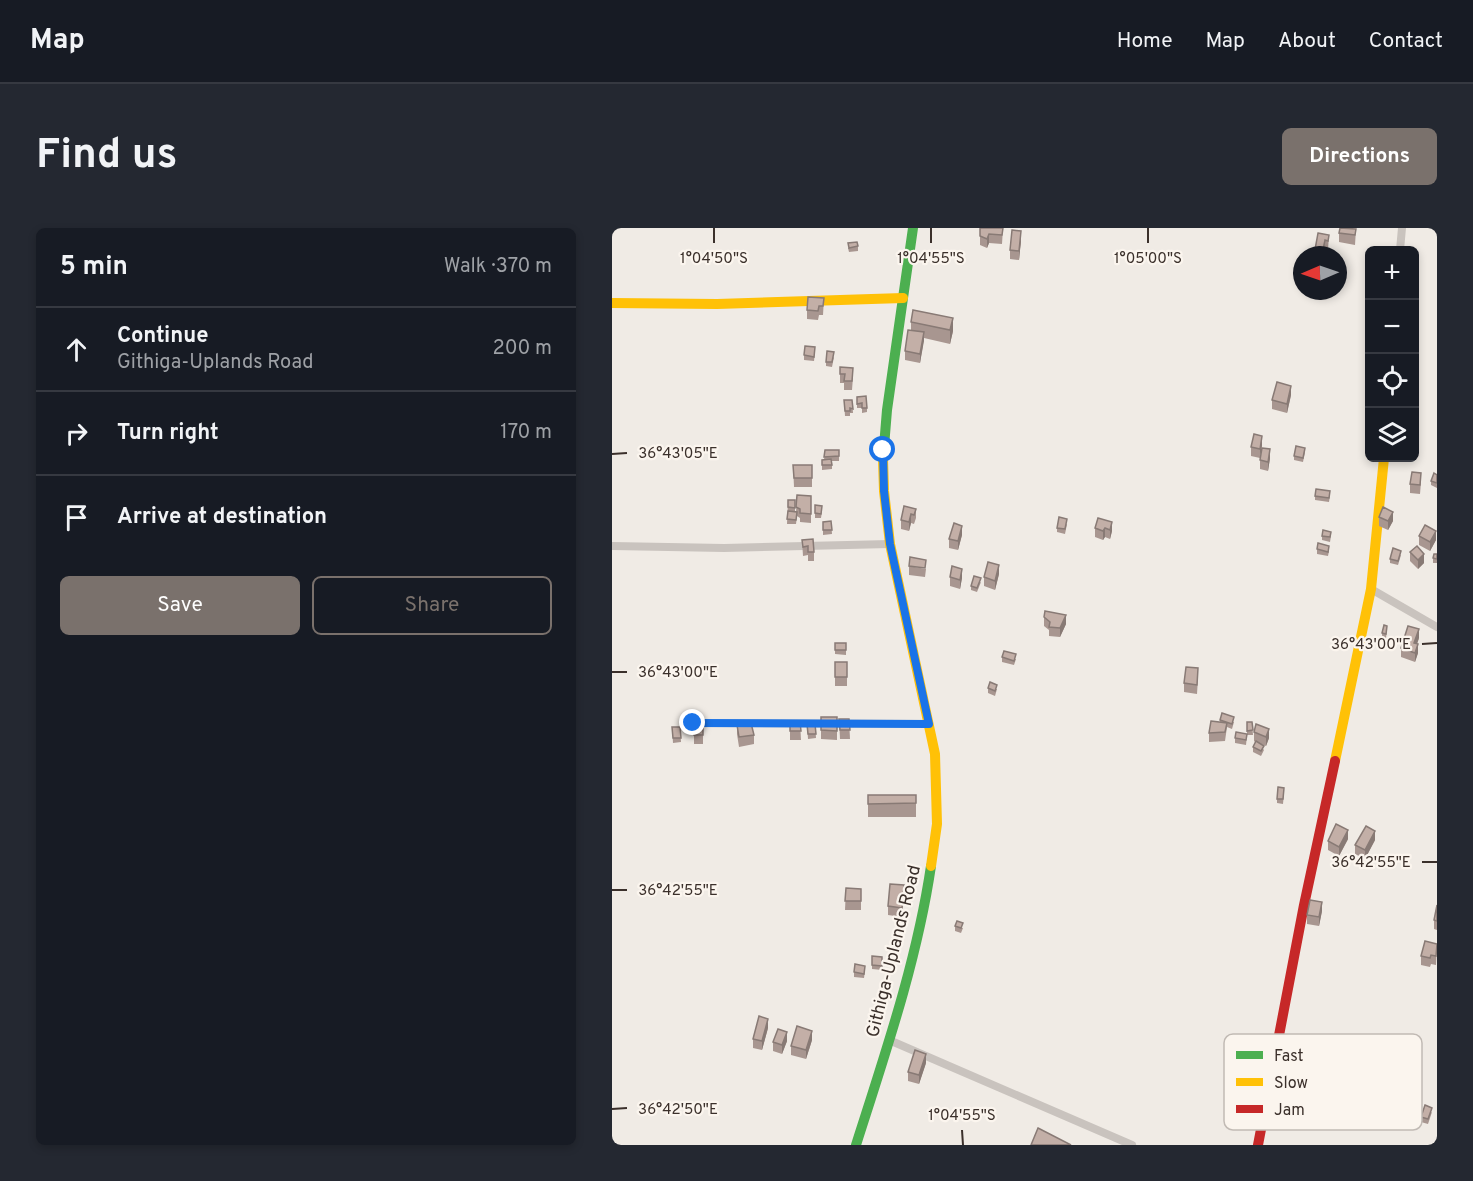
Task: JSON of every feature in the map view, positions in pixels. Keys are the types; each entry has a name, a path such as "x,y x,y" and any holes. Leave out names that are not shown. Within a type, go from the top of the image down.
{"street":[{"name":"Githiga-Uplands Road","path":"856,1145 889,1040 925,906 937,824 935,754 890,544 884,491 883,450 887,410 913,228"},
{"path":"1400,246 1402,228"},
{"path":"612,303 717,304 903,298"},
{"path":"1279,1034 1371,589 1384,462"},
{"path":"612,546 724,548 890,544"},
{"path":"1371,589 1437,627"},
{"path":"693,723 929,724"},
{"path":"889,1040 1132,1145"},
{"path":"1258,1145 1261,1130"}],"building":[{"path":"980,228 1003,228 1002,235 989,234 987,239 980,236"},
{"path":"1340,228 1356,229 1355,235 1339,233"},
{"path":"1012,230 1021,231 1019,251 1010,250"},
{"path":"1318,233 1329,235 1324,246 1316,246"},
{"path":"857,242 858,246 849,248 848,243"},
{"path":"808,297 824,298 823,306 819,306 818,311 807,310"},
{"path":"913,310 953,318 950,330 911,322"},
{"path":"908,330 924,332 920,354 905,351"},
{"path":"805,346 815,347 814,357 804,355"},
{"path":"827,351 834,352 832,362 826,362"},
{"path":"840,367 853,368 852,381 844,381 845,374 840,374"},
{"path":"1277,382 1291,386 1287,404 1272,400"},
{"path":"866,396 867,408 862,408 862,403 857,404 857,397"},
{"path":"844,400 852,400 853,409 845,411"},
{"path":"1254,434 1262,436 1260,449 1251,447"},
{"path":"1296,446 1305,448 1303,458 1294,456"},
{"path":"1262,448 1270,449 1268,462 1260,460"},
{"path":"825,450 839,450 839,456 824,457"},
{"path":"831,459 832,465 822,465 822,460"},
{"path":"793,465 812,465 812,478 794,478"},
{"path":"1412,472 1421,473 1420,485 1410,484"},
{"path":"1434,473 1437,475 1437,483 1431,481"},
{"path":"1316,489 1330,491 1329,498 1315,496"},
{"path":"797,495 811,496 811,514 800,513 800,509 796,507"},
{"path":"788,500 795,500 795,508 788,507"},
{"path":"815,505 822,506 821,514 815,513"},
{"path":"904,506 916,509 914,515 911,514 909,522 901,520"},
{"path":"1383,507 1393,512 1388,521 1379,517"},
{"path":"788,511 797,512 796,520 787,519"},
{"path":"1059,517 1067,519 1065,529 1057,528"},
{"path":"1098,518 1112,522 1110,530 1105,528 1103,531 1095,528"},
{"path":"831,521 832,530 823,530 823,522"},
{"path":"954,523 962,526 958,541 949,539"},
{"path":"1425,525 1436,531 1430,542 1419,536"},
{"path":"1323,530 1331,532 1330,537 1322,536"},
{"path":"813,539 814,552 808,552 808,546 803,547 802,540"},
{"path":"1318,543 1329,546 1328,552 1317,549"},
{"path":"1417,546 1424,554 1418,560 1410,552"},
{"path":"1393,548 1401,551 1398,561 1390,559"},
{"path":"910,557 926,560 925,568 909,566"},
{"path":"988,562 999,565 995,581 984,577"},
{"path":"952,566 962,569 960,580 950,577"},
{"path":"974,576 981,578 977,588 971,586"},
{"path":"1045,611 1066,615 1060,628 1049,627 1050,622 1044,617"},
{"path":"1384,625 1387,626 1386,634 1382,633"},
{"path":"1408,626 1419,629 1414,643 1418,644 1415,653 1401,648"},
{"path":"835,643 846,643 846,650 835,650"},
{"path":"1004,651 1016,654 1014,661 1002,657"},
{"path":"835,662 847,662 847,677 835,677"},
{"path":"1186,667 1198,668 1197,685 1184,683"},
{"path":"990,682 997,685 995,691 988,688"},
{"path":"1222,713 1234,717 1232,724 1220,720"},
{"path":"821,717 837,717 837,731 821,730"},
{"path":"839,719 849,719 850,730 840,730"},
{"path":"1211,721 1227,723 1225,732 1209,733"},
{"path":"790,722 800,722 801,731 790,731"},
{"path":"1247,722 1252,722 1253,730 1247,731"},
{"path":"694,723 703,723 703,735 694,735"},
{"path":"751,723 754,735 739,737 737,725"},
{"path":"807,724 815,724 816,734 808,734"},
{"path":"1256,724 1269,729 1266,737 1254,732"},
{"path":"672,727 680,727 681,738 673,738"},
{"path":"1236,732 1247,734 1246,740 1235,738"},
{"path":"1256,741 1264,746 1261,751 1253,747"},
{"path":"1278,787 1284,788 1283,799 1277,799"},
{"path":"868,795 916,795 916,803 868,804"},
{"path":"1336,824 1348,830 1339,847 1328,841"},
{"path":"1366,826 1375,831 1365,850 1355,845"},
{"path":"890,884 904,885 902,908 888,906"},
{"path":"846,888 861,889 861,901 845,901"},
{"path":"1310,900 1322,902 1319,917 1307,915"},
{"path":"1437,905 1437,921 1434,920"},
{"path":"957,921 963,923 961,928 955,926"},
{"path":"1425,941 1437,944 1436,956 1431,955 1430,958 1421,956"},
{"path":"872,956 882,957 882,966 872,965"},
{"path":"855,964 865,966 864,974 854,972"},
{"path":"759,1016 768,1019 762,1041 753,1039"},
{"path":"797,1026 812,1031 806,1050 791,1046"},
{"path":"778,1029 787,1032 782,1045 773,1042"},
{"path":"915,1050 926,1054 919,1075 908,1072"},
{"path":"1425,1105 1432,1108 1428,1119 1422,1117"},
{"path":"1038,1128 1071,1145 1031,1145"}],"traffic: fast":[{"path":"883,459 887,410 913,228"},
{"path":"856,1145 909,972 931,866"}],"traffic: slow":[{"path":"612,303 717,304 903,298"},
{"path":"883,459 890,544 935,754 937,824 931,866"},
{"path":"1335,761 1371,589 1384,462"}],"traffic: jam":[{"path":"1279,1034 1335,761"},
{"path":"1258,1145 1261,1130"}],"route":[{"path":"693,723 929,724 890,544 884,491 883,450"}]}
